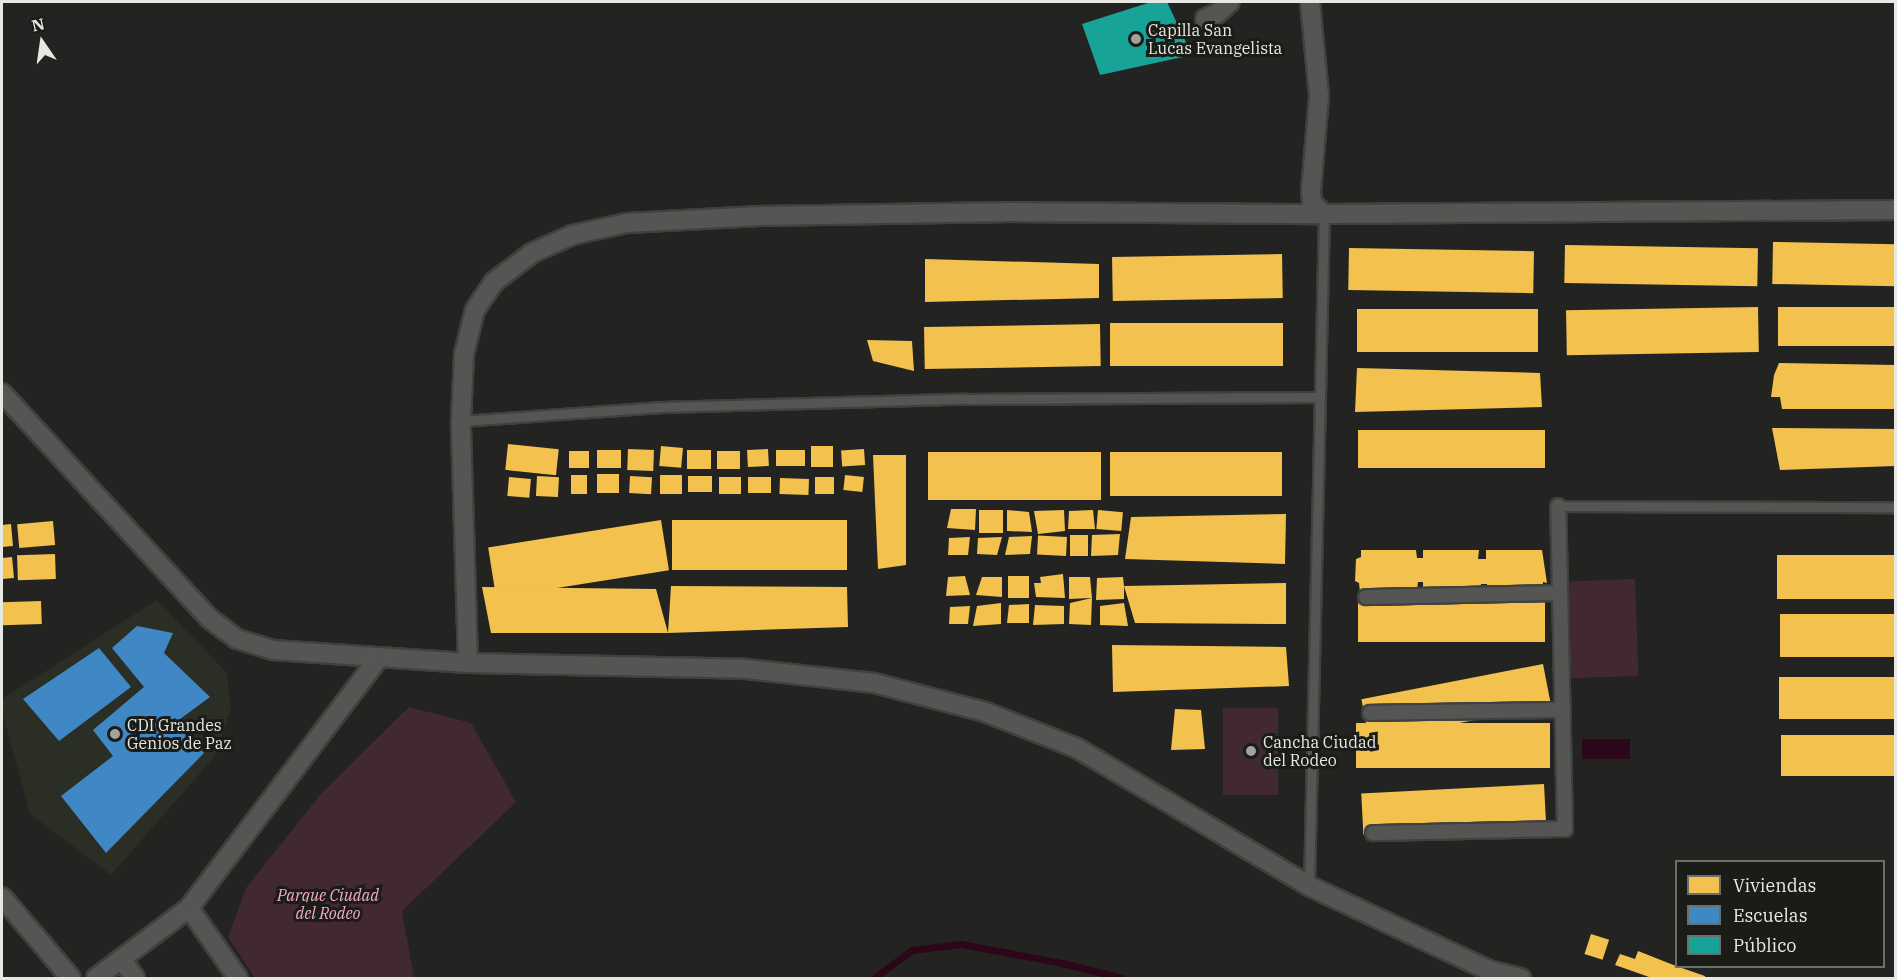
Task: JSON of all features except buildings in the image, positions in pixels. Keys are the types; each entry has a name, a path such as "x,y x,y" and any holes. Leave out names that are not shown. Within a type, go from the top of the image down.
{"street":[{"path":"1205,18 1218,13 1230,2"},
{"path":"1310,2 1317,50 1319,96 1311,191 1312,203 1324,214"},
{"path":"468,663 461,421 464,354 475,310 494,282 532,253 572,235 627,223 760,216 1009,212 1324,214 1896,210"},
{"path":"2,393 210,618 237,639 273,650 378,659 746,669 874,683 985,712 1077,748 1309,886 1488,970 1521,978"},
{"path":"1373,833 1565,829 1558,506"},
{"path":"1366,597 1560,593"},
{"path":"96,978 189,908 378,659"},
{"path":"1370,713 1563,710"},
{"path":"2,897 71,978"},
{"path":"189,908 238,978"},
{"path":"122,960 135,978"}],"lane":[{"path":"1309,886 1324,214"},
{"path":"461,421 720,405 942,399 1319,397"},
{"path":"1558,506 1896,507"}],"shaded area":[{"name":"CDI Grandes Genios de Paz","path":"157,600 227,673 231,709 215,756 111,875 30,814 2,711 2,699"},
{"path":"1582,739 1630,739 1630,759 1582,759"}],"green space":[{"path":"1635,579 1638,676 1569,678 1566,581"},
{"name":"Parque Ciudad del Rodeo","path":"409,707 471,723 516,802 402,911 414,978 255,978 228,937 246,888 320,795"},
{"name":"Cancha Ciudad del Rodeo","path":"1223,708 1278,708 1278,795 1223,795"}],"waterway":[{"path":"874,978 912,950 961,944 1062,963 1122,978"}],"place":[{"name":"Capilla San Lucas Evangelista","path":"1136,39"},
{"name":"CDI Grandes Genios de Paz","path":"115,734"},
{"name":"Cancha Ciudad del Rodeo","path":"1251,751"}]}
